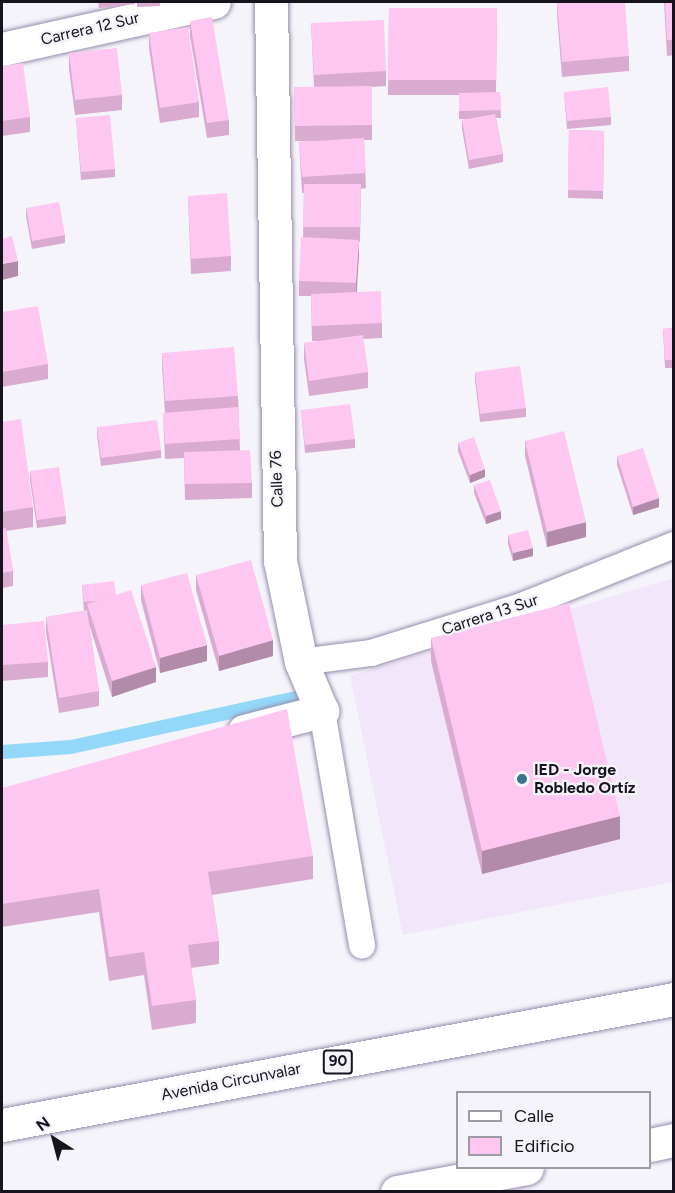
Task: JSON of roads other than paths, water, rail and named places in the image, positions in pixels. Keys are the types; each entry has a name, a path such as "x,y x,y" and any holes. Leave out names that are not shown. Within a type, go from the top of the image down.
{"main road":[{"name":"Carrera 12 Sur","path":"2,49 214,2"},
{"name":"Calle 76","path":"271,2 280,561 301,662 322,711"},
{"path":"219,738 322,711"},
{"name":"Avenida Circunvalar","path":"2,1125 674,999"},
{"path":"651,1145 674,1140"},
{"path":"397,1191 516,1169"}],"lane":[{"name":"Carrera 13 Sur","path":"301,662 371,653 507,611 674,545"},
{"name":"Calle 76","path":"322,711 362,946"}],"waterway":[{"path":"2,752 71,747 315,694"}],"place":[{"name":"IED - Jorge Robledo Ortíz","path":"522,779"}]}
